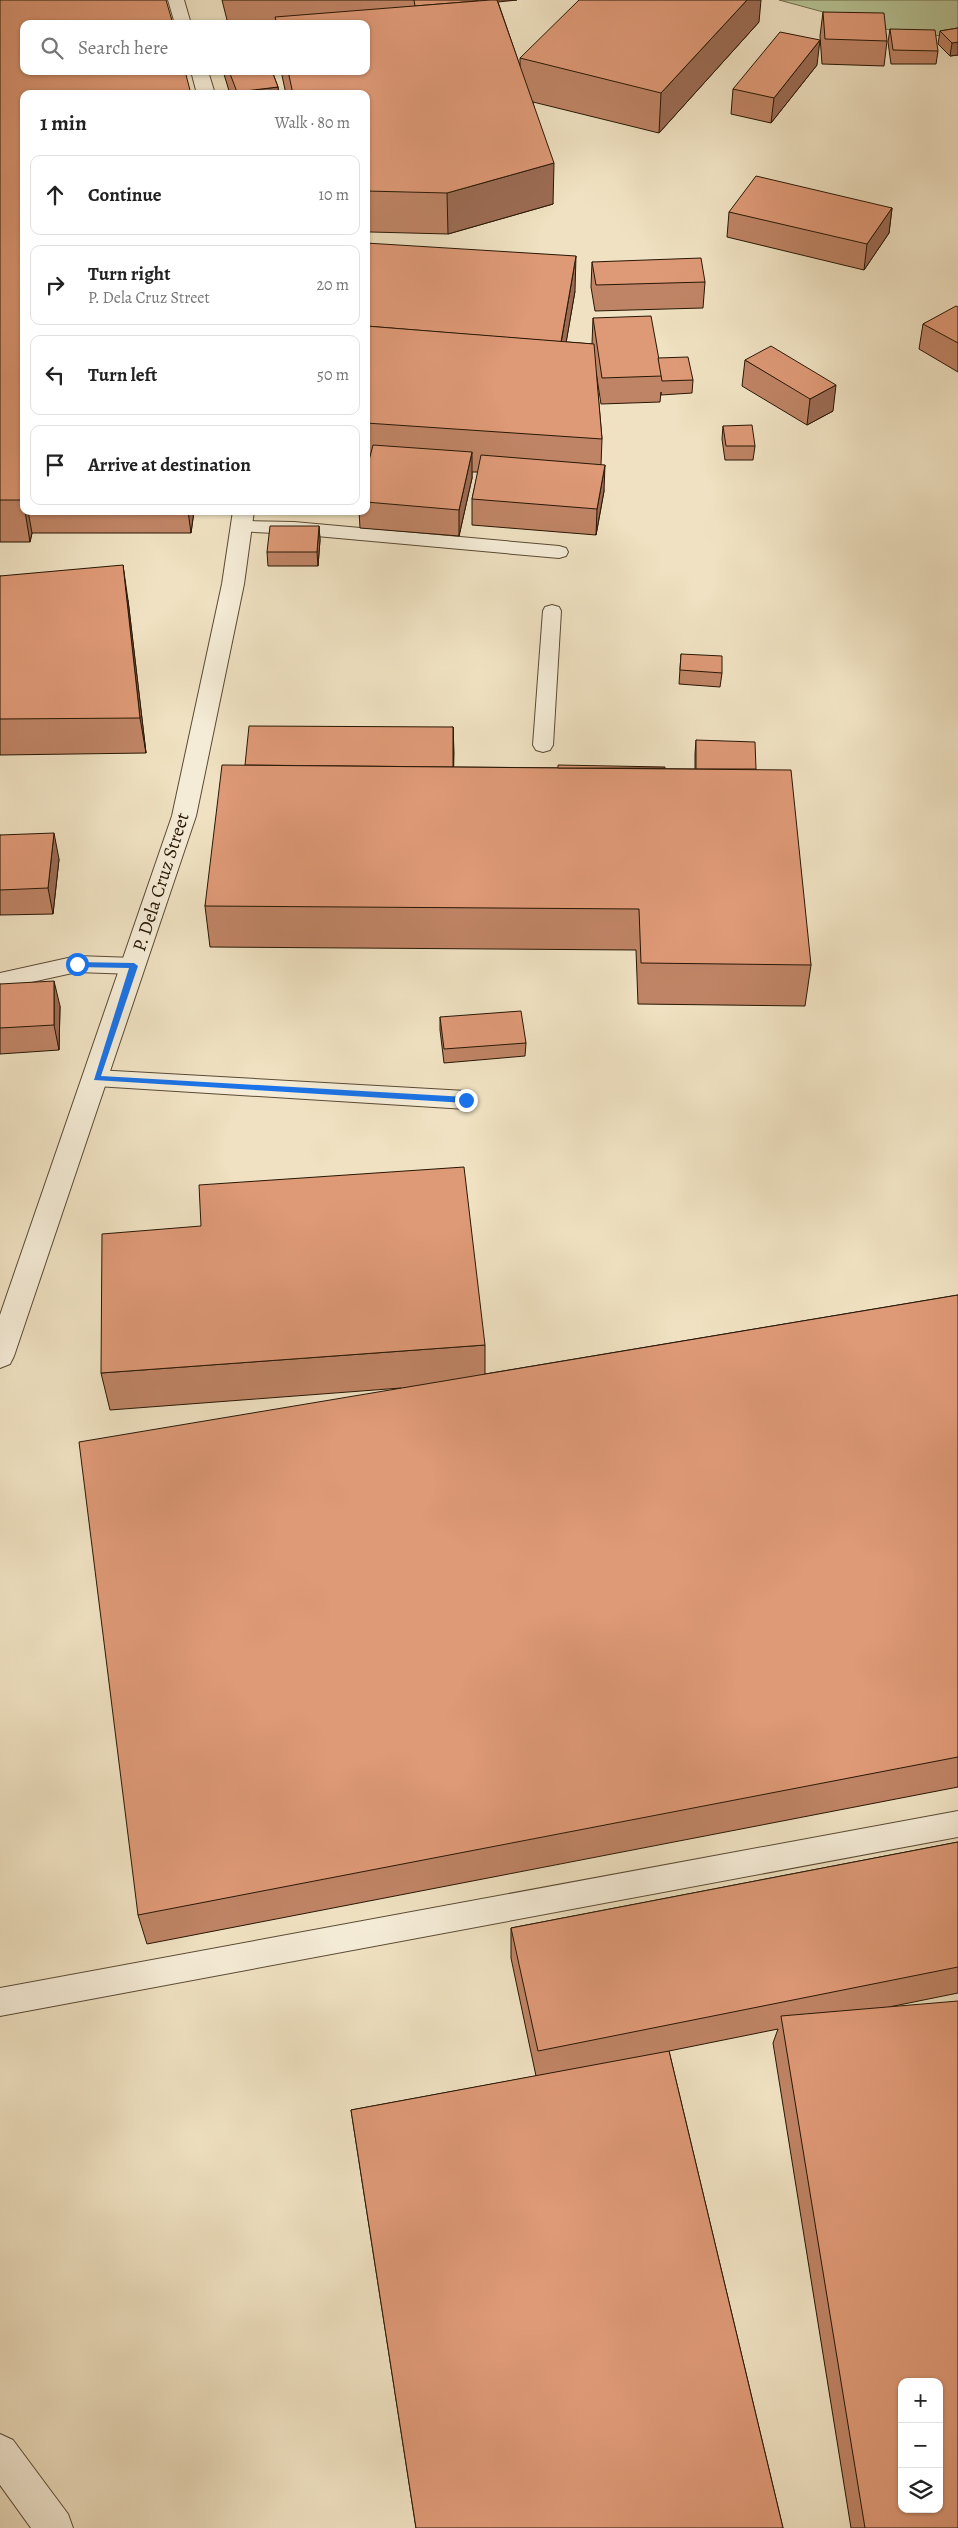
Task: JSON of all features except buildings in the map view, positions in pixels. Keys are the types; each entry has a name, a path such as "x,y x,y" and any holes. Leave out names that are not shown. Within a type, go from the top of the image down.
{"street":[{"path":"176,0 182,20"},
{"path":"200,75 205,90"},
{"name":"P. Dela Cruz Street","path":"0,1356 184,816 233,584 243,519"},
{"path":"0,2452 54,2528"}],"lane":[{"path":"243,519 294,528 559,552"},
{"path":"543,745 552,611"},
{"path":"0,981 77,964 134,966"},
{"path":"96,1078 466,1100"},
{"path":"0,2002 958,1824"}],"green space":[{"path":"779,0 958,0 958,36 908,35"}],"route":[{"path":"77,964 134,966 96,1078 466,1100"}]}
